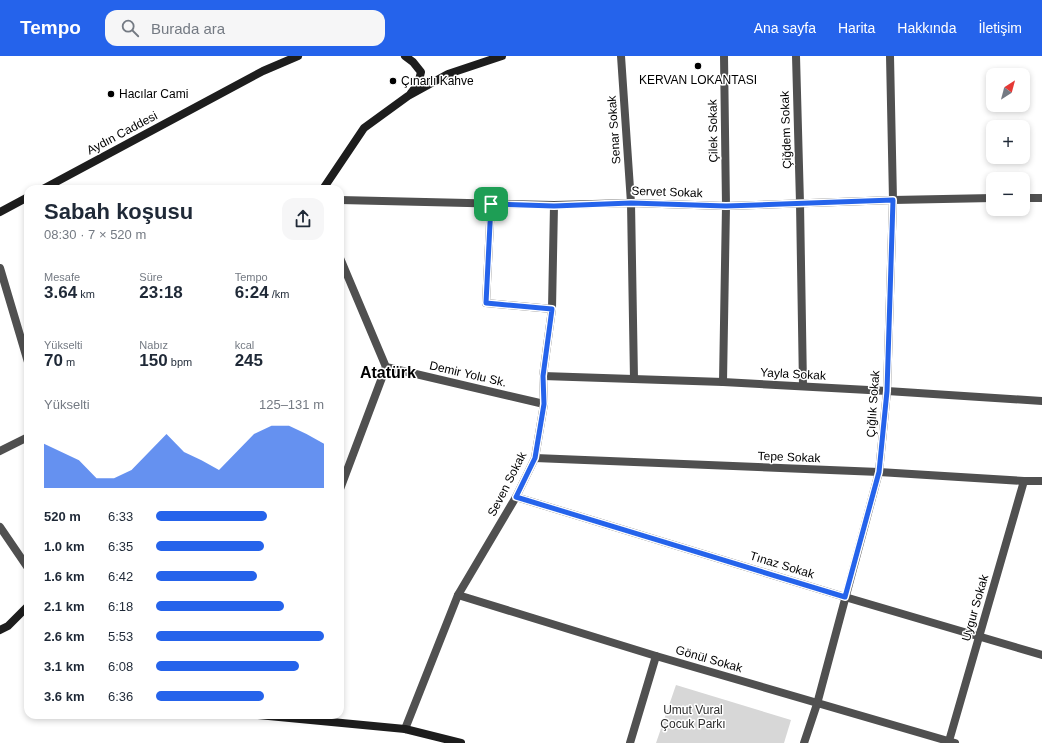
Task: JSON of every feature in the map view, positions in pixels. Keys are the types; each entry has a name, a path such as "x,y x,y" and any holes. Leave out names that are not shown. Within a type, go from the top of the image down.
{"main road":[{"name":"Aydın Caddesi","path":"52,185 263,71 298,56"},
{"path":"405,56 413,62 420,72 418,84 408,96"},
{"path":"326,185 364,128 408,96 448,74 502,56"},
{"path":"0,212 24,199"},
{"path":"0,630 8,626 24,610"},
{"path":"300,719 405,729 462,743"}],"street":[{"name":"Senar Sokak","path":"621,56 631,203 634,379"},
{"name":"Çilek Sokak","path":"723,382 726,206 724,56"},
{"name":"Çiğdem Sokak","path":"796,56 803,386"},
{"name":"Çığlık Sokak","path":"804,743 817,704 879,472 887,391 893,200 890,56"},
{"name":"Servet Sokak","path":"344,200 554,206 631,203 726,206 986,198"},
{"path":"1030,198 1042,198"},
{"path":"491,204 486,303 552,309"},
{"name":"Seven Sokak","path":"405,729 458,595 516,497 535,458 544,404 543,376 552,309 554,206"},
{"path":"344,267 386,367 344,478"},
{"path":"0,268 24,349"},
{"name":"Demir Yolu Sk.","path":"386,367 544,404"},
{"name":"Yayla Sokak","path":"543,376 803,386 1042,401"},
{"path":"0,451 24,439"},
{"name":"Tepe Sokak","path":"535,458 879,472 1042,481"},
{"name":"Uygur Sokak","path":"952,742 979,637 1024,481"},
{"name":"Tınaz Sokak","path":"516,497 1042,655"},
{"path":"0,527 24,562"},
{"name":"Gönül Sokak","path":"458,595 817,704 952,742"},
{"path":"630,743 656,656"}],"green space":[{"name":"Umut Vural Çocuk Parkı","path":"676,685 791,720 784,743 656,743"}],"place":[{"name":"KERVAN LOKANTASI","path":"698,66"},
{"name":"Çınarlı Kahve","path":"393,81"},
{"name":"Hacılar Cami","path":"111,94"}],"district":[{"name":"Atatürk","path":"388,372"}],"route":[{"path":"893,200 887,391 879,472 845,597 516,497 535,458 544,404 543,376 552,309 486,303 491,204 554,206 631,203 726,206 893,200"}]}
